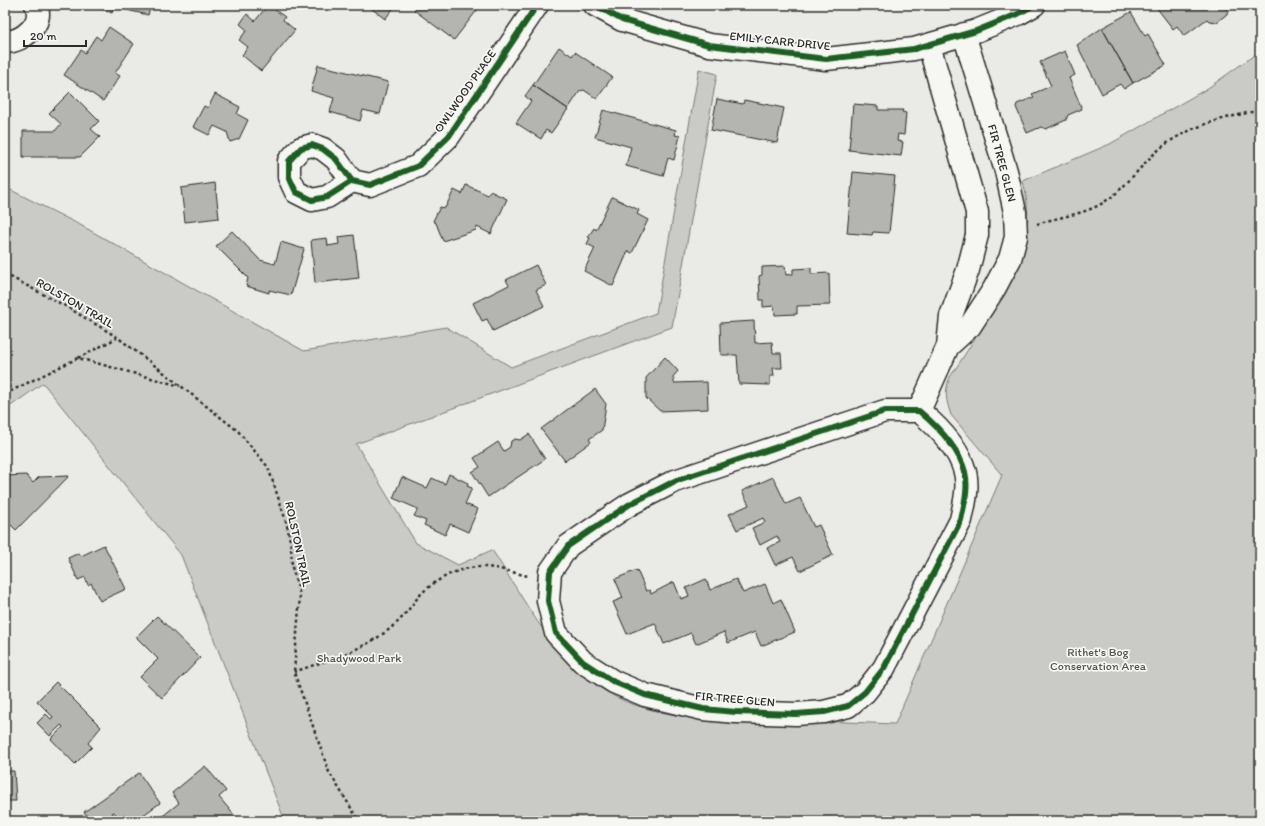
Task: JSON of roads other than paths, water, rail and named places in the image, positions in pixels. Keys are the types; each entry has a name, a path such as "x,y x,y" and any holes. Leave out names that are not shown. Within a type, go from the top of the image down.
{"street":[{"path":"5,42 19,40 29,33 36,22 38,10 36,5"},
{"name":"OWLWOOD PLACE","path":"352,181 370,185 418,166 449,136 537,5"},
{"name":"EMILY CARR DRIVE","path":"595,5 622,20 716,46 826,59 914,49 964,34 1018,14 1034,5"},
{"name":"FIR TREE GLEN","path":"948,346 970,326 994,289 1010,259 1016,237 1014,212 1006,171 964,34"},
{"name":"FIR TREE GLEN","path":"919,411 948,346 951,316 968,270 977,235 977,212 929,45"},
{"name":"FIR TREE GLEN","path":"884,411 919,411 940,430 954,450 965,472 966,496 960,520 884,668 865,692 848,706 824,712 796,714 736,712 703,709 645,695 614,682 583,662 556,633 548,601 550,572 568,546 630,504 675,481 884,411"}],"park label":[{"name":"Shadywood Park","path":"359,658"},
{"name":"Rithet's Bog Conservation Area","path":"1098,659"}]}
